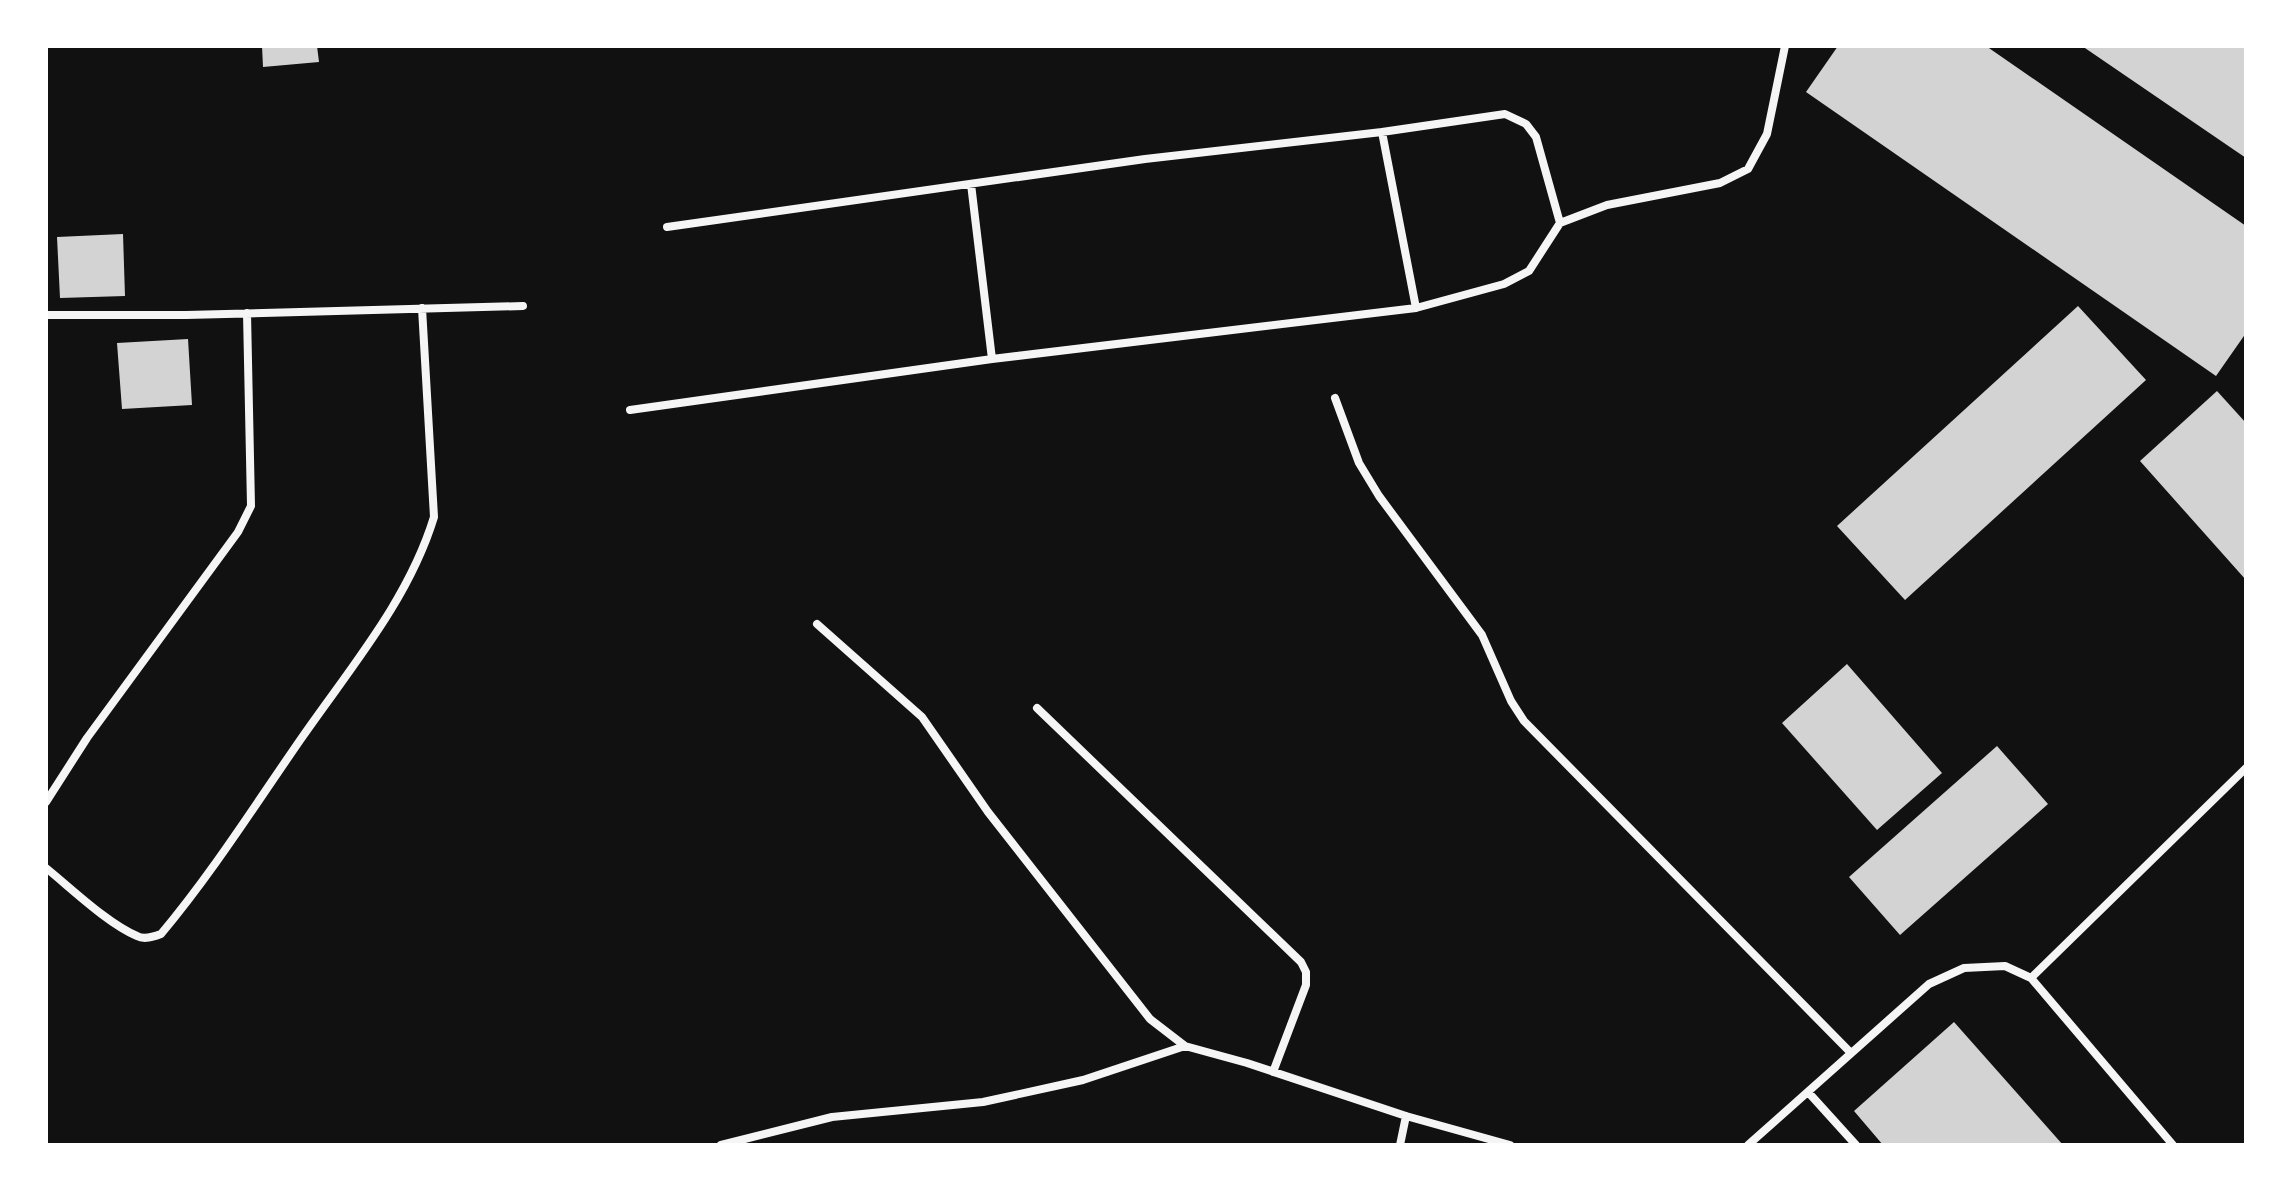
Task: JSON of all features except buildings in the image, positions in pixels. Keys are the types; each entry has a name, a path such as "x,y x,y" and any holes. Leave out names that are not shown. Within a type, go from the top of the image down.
{"street":[{"path":"630,410 992,359 1416,308 1504,284 1529,271 1560,223 1607,205 1720,183 1748,169 1767,134 1785,46"},
{"path":"667,227 1145,159 1382,132 1505,114 1526,124 1536,137 1560,223"},
{"path":"1382,132 1416,308"},
{"path":"971,184 992,359"},
{"path":"46,315 523,306"},
{"path":"46,868 139,938 161,934 265,792 395,604 425,546 434,517 422,308"},
{"path":"46,802 87,738 238,532 251,506 247,313"},
{"path":"1335,398 1359,463 1379,496 1482,635 1511,701 1524,721 1851,1053"},
{"path":"817,624 922,717 988,812 1150,1019 1185,1046 1406,1116 1510,1145"},
{"path":"1037,708 1301,962 1306,972 1306,985 1273,1072"},
{"path":"2031,978 2246,768"},
{"path":"1748,1145 1929,984 1964,968 2005,966 2031,978 2173,1145"},
{"path":"721,1145 832,1117 983,1102 1026,1093 1083,1080 1185,1046"},
{"path":"1808,1092 1856,1145"},
{"path":"1400,1145 1406,1116"}]}
